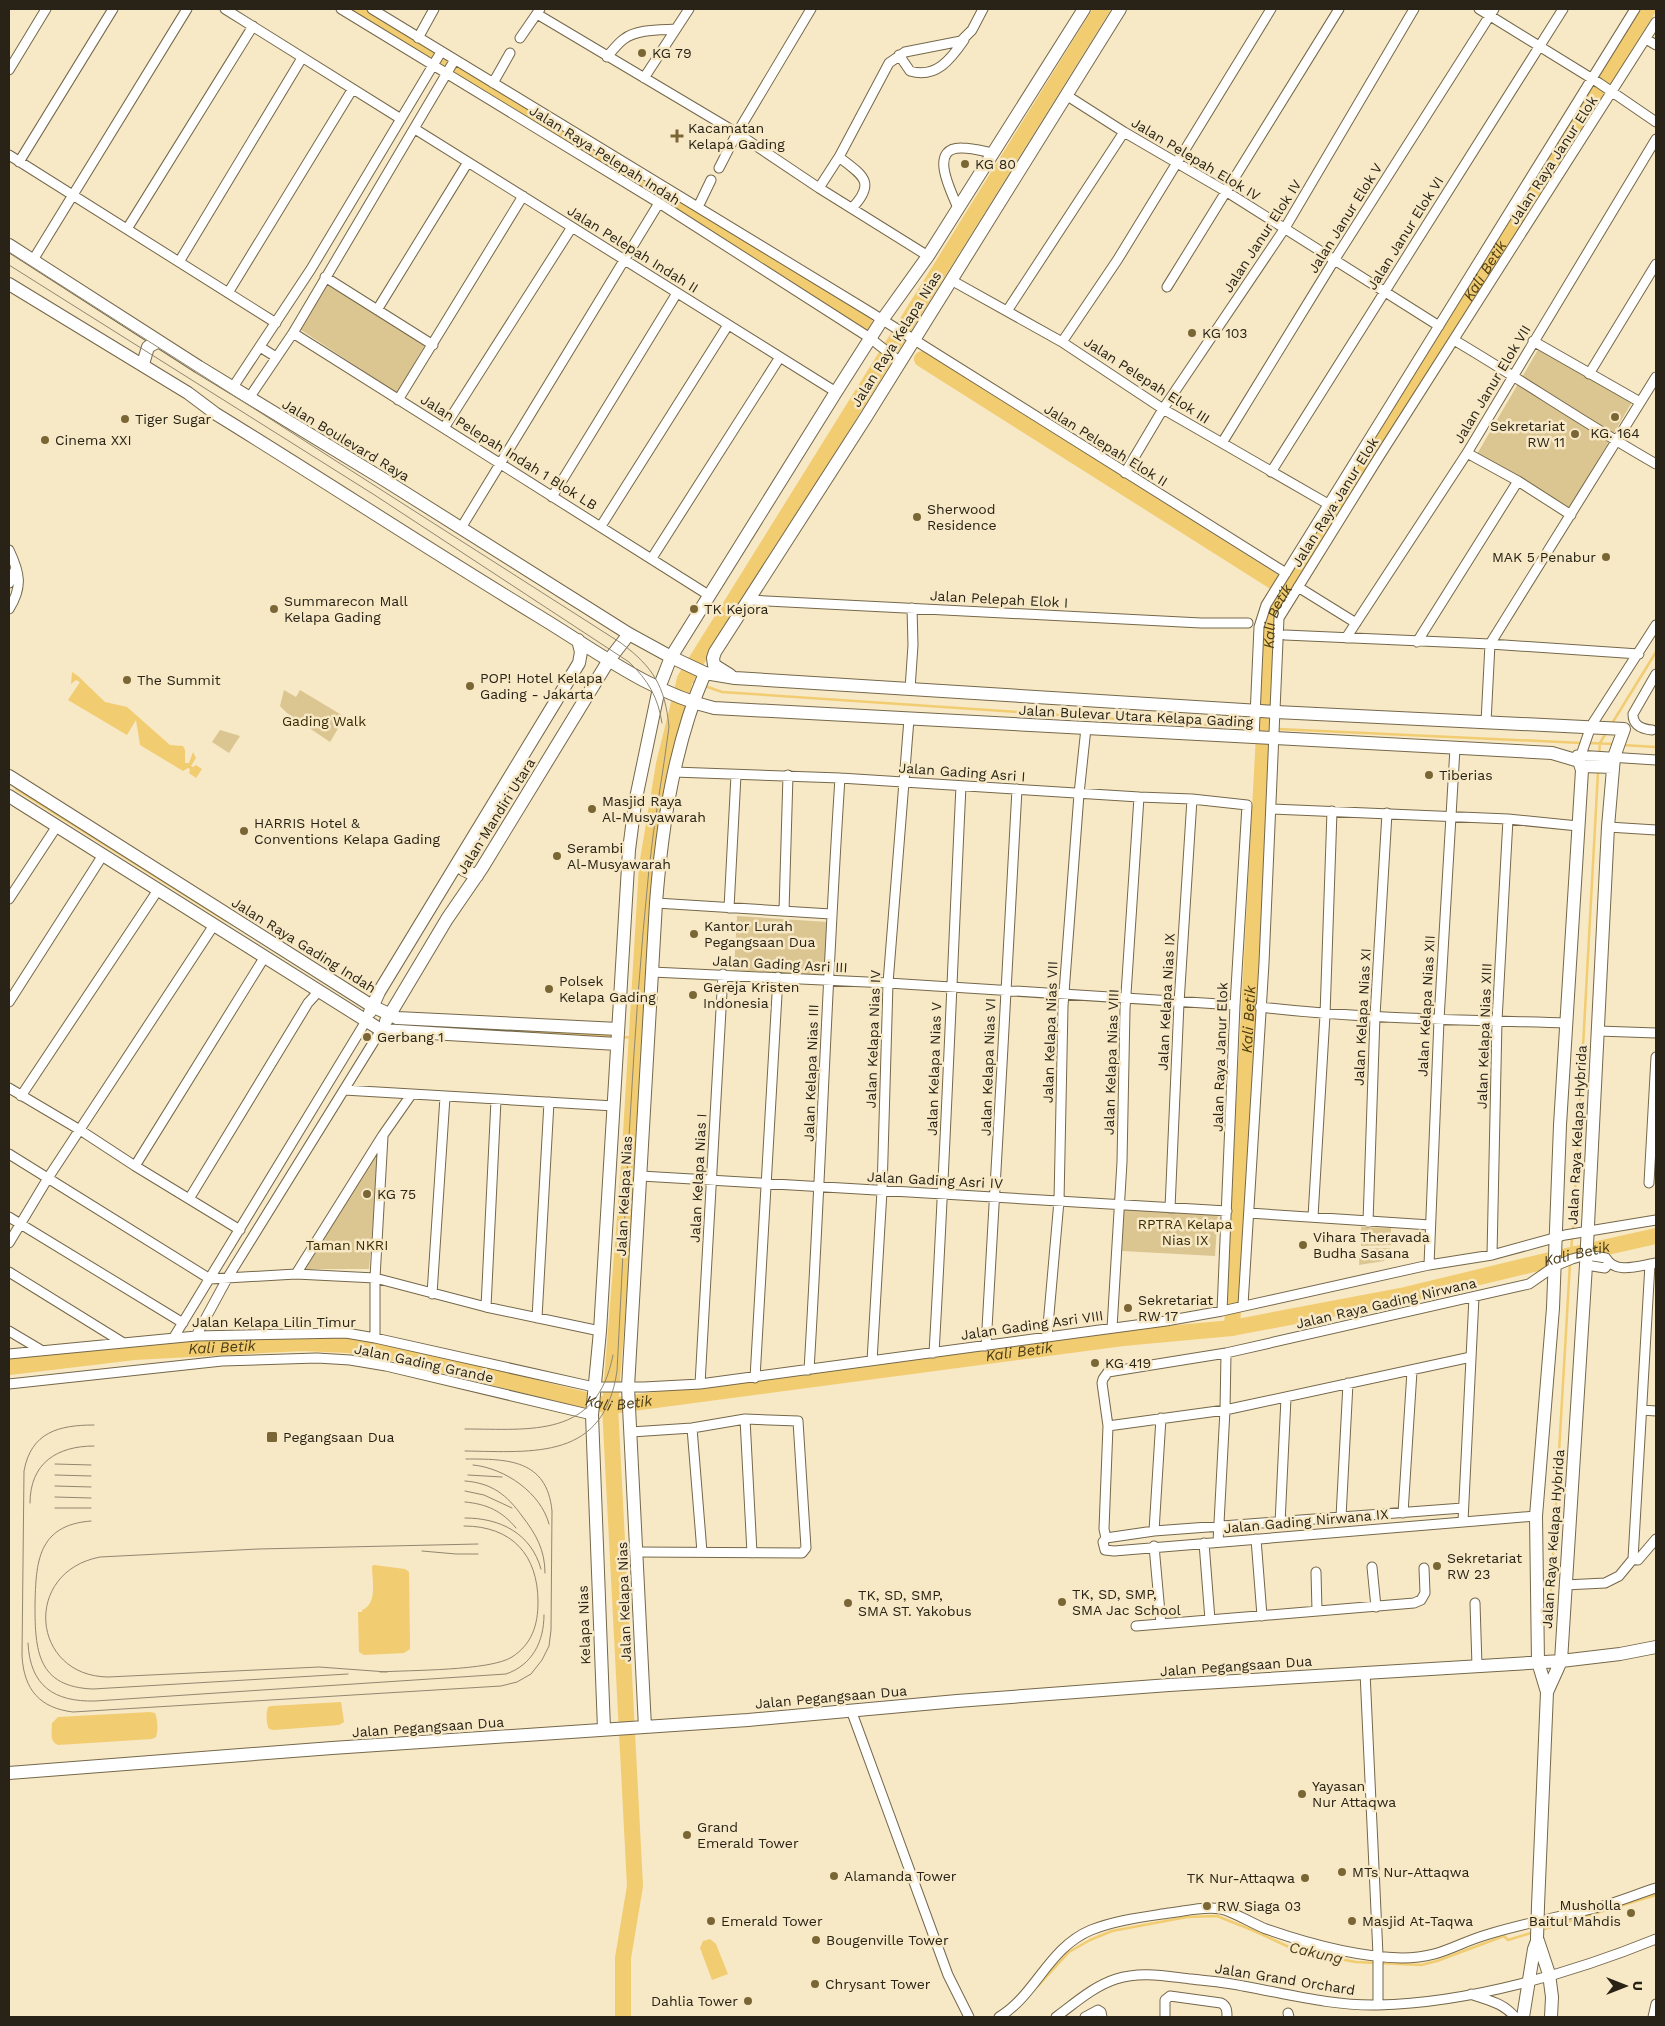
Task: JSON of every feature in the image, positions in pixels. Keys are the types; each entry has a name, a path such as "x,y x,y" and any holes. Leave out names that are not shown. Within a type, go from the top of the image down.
{"main road":[{"name":"Jalan Raya Kelapa Nias","path":"659,688 710,596 836,392 928,256 1084,9"},
{"name":"Jalan Raya Kelapa Nias","path":"735,678 714,665 713,658 1120,9"},
{"name":"Jalan Boulevard Raya","path":"9,245 249,398 461,528 628,634 675,659"},
{"path":"9,284 138,362 216,414 444,559 609,660 659,688"},
{"path":"138,362 154,338"},
{"name":"Jalan Mandiri Utara","path":"381,1030 609,660 628,634"},
{"name":"Jalan Mandiri Utara","path":"366,1021 372,1006 448,878 579,663 581,652 578,640"},
{"name":"Jalan Bulevar Utara Kelapa Gading","path":"675,659 701,674 735,678 1276,713 1621,730"},
{"name":"Jalan Kelapa Nias","path":"643,1727 637,1552 627,1390 661,846 674,772 701,674"},
{"name":"Jalan Bulevar Utara Kelapa Gading","path":"659,688 676,696 693,699 714,708 1552,753 1576,759 1598,760"},
{"name":"Jalan Kelapa Nias","path":"595,1519 592,1410 598,1388 617,1044 632,826 659,688"},
{"name":"Jalan Raya Kelapa Hybrida","path":"1537,1940 1547,1692 1538,1662 1536,1516 1558,1263 1567,1022 1578,826 1598,760 1621,730"},
{"name":"Jalan Raya Kelapa Hybrida","path":"1547,1692 1561,1661 1583,1234 1598,1031 1608,827 1598,760"},
{"name":"Jalan Raya Gading Indah","path":"13,779 372,1006 397,1018 618,1029"},
{"path":"9,795 264,958 319,990 381,1030 617,1044"},
{"path":"457,864 464,870 477,876"},
{"path":"448,878 465,886 466,890"},
{"name":"Kelapa Nias","path":"595,1519 607,1729"},
{"path":"1562,1626 1568,1648 1577,1659"},
{"path":"1538,1642 1542,1646 1549,1647 1555,1646 1561,1641"},
{"name":"Jalan Pegangsaan Dua","path":"9,1773 643,1727 1169,1685 1561,1661 1620,1654 1656,1647"},
{"path":"1537,1940 1549,1974 1552,1997 1551,2017"},
{"path":"1523,2017 1537,1940"}],"street":[{"path":"9,70 46,9"},
{"path":"19,162 112,9"},
{"path":"34,260 188,9"},
{"path":"225,9 401,119"},
{"name":"Jalan Raya Pelepah Indah","path":"341,9 450,67 873,339 899,359"},
{"name":"Jalan Raya Pelepah Indah","path":"372,9 420,39 437,59 450,67 493,83 870,312 883,322"},
{"path":"420,39 434,9"},
{"path":"644,78 689,9"},
{"path":"719,168 737,133 811,9"},
{"path":"899,55 910,71 922,73 937,70 951,59 983,9"},
{"path":"1062,342 1118,258 1270,9"},
{"path":"1167,287 1340,9"},
{"name":"Jalan Janur Elok IV","path":"1125,473 1163,409 1285,228 1414,9"},
{"path":"1479,9 1492,12 1538,47 1612,91 1656,122"},
{"name":"Jalan Janur Elok VI","path":"1270,472 1538,47 1564,9"},
{"name":"Jalan Raya Janur Elok","path":"1255,736 1259,627 1266,604 1439,326 1596,81 1635,9"},
{"path":"520,38 538,11 607,57 737,133 928,256"},
{"name":"Jalan Janur Elok V","path":"1222,443 1335,259 1492,12"},
{"name":"Jalan Raya Janur Elok","path":"1242,1306 1272,808 1279,618 1377,460 1656,22"},
{"path":"127,229 253,26"},
{"path":"607,57 624,39 630,36 646,32 676,29"},
{"path":"820,188 839,157 889,63 899,55 911,50 957,43 966,37"},
{"path":"1646,39 1656,45"},
{"path":"493,83 510,53"},
{"path":"179,262 302,58"},
{"path":"233,387 311,269 437,59"},
{"path":"249,398 293,333 450,67"},
{"path":"228,293 352,90"},
{"name":"Jalan Pelepah Elok IV","path":"1066,95 1124,132 1227,192 1439,326"},
{"name":"Jalan Pelepah Indah II","path":"415,129 836,392"},
{"path":"1007,311 1124,132"},
{"name":"Jalan Janur Elok VII","path":"1346,638 1467,453 1656,139"},
{"path":"958,208 945,177 943,163 946,157 950,151 962,148 993,153"},
{"path":"9,155 276,323"},
{"path":"839,157 857,172 864,182 864,194 852,208"},
{"path":"377,310 468,162"},
{"path":"698,208 711,180"},
{"path":"398,400 523,196"},
{"path":"461,528 659,203"},
{"path":"444,428 572,226"},
{"path":"1589,374 1656,264"},
{"path":"325,277 433,345"},
{"name":"Jalan Pelepah Elok III","path":"951,280 1062,342 1163,409 1328,504"},
{"path":"552,497 677,293"},
{"name":"Jalan Pelepah Elok II","path":"883,322 1285,574"},
{"path":"601,526 728,325"},
{"name":"Jalan Pelepah Indah 1 Blok LB","path":"293,333 710,596"},
{"path":"1454,340 1513,374 1617,442 1656,464"},
{"path":"1533,342 1640,402"},
{"path":"260,347 276,357"},
{"path":"652,558 780,357"},
{"path":"1486,722 1490,644 1656,377"},
{"path":"1467,453 1518,481 1571,515"},
{"path":"1417,642 1518,481"},
{"path":"9,550 15,569 15,599 9,609"},
{"path":"9,583 15,569"},
{"path":"1298,587 1356,623"},
{"name":"Jalan Pelepah Elok I","path":"749,600 1201,623 1248,623"},
{"path":"910,689 913,645 912,608"},
{"name":"Jalan Raya Kelapa Hybrida","path":"1598,760 1593,728 1656,625"},
{"path":"1285,635 1490,644 1639,654"},
{"path":"1654,731 1637,726 1634,722 1633,714 1656,674"},
{"name":"Jalan Kelapa Nias IV","path":"872,1361 882,1191 888,983 909,719"},
{"name":"Jalan Kelapa Nias VII","path":"1047,1337 1059,1201 1064,995 1079,794 1086,728"},
{"path":"1621,730 1654,731"},
{"name":"Jalan Kelapa Nias XII","path":"1429,1265 1439,1020 1455,748"},
{"path":"1598,760 1656,760"},
{"name":"Jalan Gading Asri I","path":"674,772 840,778 1079,794 1192,799 1246,805"},
{"path":"729,908 736,775"},
{"path":"784,911 788,776"},
{"name":"Jalan Kelapa Nias III","path":"809,1370 820,1187 831,914 840,778"},
{"path":"9,795 13,779"},
{"name":"Jalan Kelapa Nias V","path":"934,1353 961,786"},
{"name":"Jalan Kelapa Nias VI","path":"986,1346 996,1198 1005,990 1017,789"},
{"name":"Jalan Kelapa Nias VIII","path":"1112,1328 1119,1205 1126,999 1139,797"},
{"name":"Jalan Kelapa Nias IX","path":"1170,1208 1179,1003 1192,799"},
{"name":"Jalan Raya Janur Elok","path":"1223,1310 1235,1006 1246,805"},
{"path":"1272,808 1508,819 1578,826"},
{"path":"1313,1217 1325,1015 1332,811"},
{"name":"Jalan Kelapa Nias XI","path":"1368,1222 1376,1016 1387,813"},
{"name":"Jalan Kelapa Nias XIII","path":"1492,1255 1497,1021 1508,819"},
{"path":"9,899 57,826"},
{"path":"1608,827 1656,830"},
{"path":"9,1002 103,855"},
{"path":"21,1096 158,890"},
{"path":"656,904 831,914"},
{"path":"9,1243 48,1178 214,925"},
{"path":"135,1166 264,958"},
{"name":"Jalan Gading Asri III","path":"652,972 888,983 1235,1006"},
{"name":"Jalan Kelapa Nias I","path":"700,1384 723,974"},
{"path":"755,1378 778,977"},
{"path":"189,1199 308,1003 319,990"},
{"path":"1260,1007 1325,1015 1439,1020 1567,1022"},
{"path":"174,1337 366,1021"},
{"path":"196,1336 228,1277 381,1030"},
{"path":"1598,1031 1656,1033"},
{"path":"1649,1183 1656,1057"},
{"path":"9,1088 240,1230"},
{"path":"344,1090 614,1106"},
{"path":"296,1274 383,1135 411,1095"},
{"path":"432,1294 445,1097"},
{"path":"486,1307 496,1100"},
{"path":"536,1318 549,1102"},
{"path":"375,1338 375,1278 383,1135"},
{"path":"9,1154 210,1279 296,1274 375,1278 486,1307 600,1331"},
{"name":"Jalan Gading Asri IV","path":"641,1176 1228,1211"},
{"path":"1249,1213 1430,1225"},
{"path":"9,1217 183,1323"},
{"name":"Jalan Gading Asri VIII","path":"598,1388 627,1390 755,1378 1112,1328 1223,1310 1429,1265 1492,1255 1558,1239 1656,1220"},
{"path":"1565,1585 1605,1583 1619,1576 1633,1559 1653,1263 1625,1268 1608,1263 1606,1258 1583,1258"},
{"name":"Jalan Raya Gading Nirwana","path":"1108,1426 1102,1384 1108,1372 1226,1353 1529,1284 1558,1263 1583,1258"},
{"path":"9,1272 122,1342"},
{"path":"1463,1521 1474,1297"},
{"path":"9,1331 41,1350"},
{"name":"Jalan Kelapa Lilin Timur","path":"9,1354 174,1337 346,1333 598,1388"},
{"path":"1106,1538 1154,1531 1219,1527 1226,1353"},
{"path":"1218,1542 1108,1551 1104,1548 1103,1545 1106,1538 1104,1529 1108,1426 1225,1410 1471,1357"},
{"name":"Jalan Gading Grande","path":"9,1384 222,1361 318,1358 350,1360 386,1366 592,1410"},
{"path":"1403,1512 1412,1371"},
{"path":"1341,1517 1348,1383"},
{"path":"1280,1523 1286,1398"},
{"path":"1642,1410 1656,1411"},
{"path":"1154,1531 1161,1418"},
{"path":"631,1432 692,1428 745,1419 798,1421 805,1551 802,1553 637,1552"},
{"path":"745,1419 752,1553"},
{"path":"692,1428 702,1552"},
{"name":"Jalan Gading Nirwana IX","path":"1463,1508 1219,1527 1218,1542 1536,1516"},
{"path":"1633,1559 1638,1560 1656,1538"},
{"path":"1256,1539 1262,1616"},
{"path":"1204,1543 1210,1620"},
{"path":"1154,1546 1161,1624"},
{"path":"1372,1567 1376,1607"},
{"path":"1136,1626 1414,1603 1421,1600 1425,1593 1424,1568"},
{"path":"1316,1572 1317,1612"},
{"path":"1475,1603 1477,1666"},
{"path":"1365,1672 1378,1957 1378,2005"},
{"path":"851,1710 948,1975 969,2017"},
{"path":"999,2017 1028,1991 1057,1954 1083,1934 1116,1922 1187,1910 1222,1909 1260,1926 1320,1947 1378,1957 1416,1958 1434,1955 1488,1934 1607,1905 1656,1888"},
{"name":"Jalan Grand Orchard","path":"1056,2017 1100,1985 1125,1976 1140,1974 1242,1985 1340,2004 1378,2005 1442,2000 1530,1980 1604,1960 1656,1939"},
{"path":"1471,1994 1501,2004 1515,2017"},
{"path":"1164,2017 1164,2003 1167,1998 1199,2000 1225,2005 1227,2017"},
{"path":"1653,2017 1656,2004"},
{"path":"1085,2017 1098,2010 1101,2012 1102,2017"}],"green space":[{"path":"327,279 426,343 397,393 298,328"},
{"path":"1539,348 1632,402 1570,508 1477,454"},
{"name":"Gading Walk","path":"284,690 296,697 300,690 345,717 330,742 287,713 280,706"},
{"path":"220,730 240,736 229,753 212,742"},
{"path":"737,916 828,922 825,976 734,970"},
{"name":"Taman NKRI","path":"379,1150 369,1269 304,1269"},
{"name":"RPTRA Kelapa Nias IX","path":"1124,1207 1218,1212 1215,1256 1122,1251"},
{"path":"1361,1227 1391,1228 1391,1245 1361,1246"},
{"path":"1390,1248 1384,1261 1359,1265 1360,1249"}],"shaded area":[{"path":"72,672 105,702 127,707 170,745 183,746 185,750 185,763 189,763 193,752 196,758 191,766 196,765 202,769 196,778 189,773 190,769 188,768 183,771 140,745 136,720 127,735 68,700 80,682 76,680 71,684"},
{"path":"372,1566 405,1569 409,1572 410,1649 404,1653 364,1655 359,1652 358,1612 362,1612 370,1603 373,1591"},
{"path":"341,1702 344,1722 339,1725 274,1730 268,1727 268,1707"},
{"path":"155,1713 157,1722 156,1737 152,1739 58,1745 52,1739 52,1723 58,1717"},
{"path":"710,1939 716,1944 728,1974 712,1980 700,1948 703,1941"}],"waterway":[{"path":"358,9 865,324"},
{"path":"623,2017 623,1958 635,1886 610,1406 629,1167 647,866 664,764 685,679 1102,9"},
{"name":"Kali Betik","path":"1232,1328 1270,624 1276,606 1648,9"},
{"path":"922,359 1287,590"},
{"path":"1611,725 1656,652"},
{"path":"685,679 697,683"},
{"path":"705,686 722,692 1252,728"},
{"name":"Kali Betik","path":"1258,728 1272,729"},
{"path":"1278,729 1582,743"},
{"path":"1599,754 1600,743 1606,733"},
{"path":"1587,743 1614,744"},
{"path":"1622,745 1656,747"},
{"path":"1573,1230 1598,772"},
{"path":"16,789 226,921"},
{"path":"488,1029 613,1036"},
{"path":"623,1037 637,1038"},
{"path":"1571,1258 1572,1236"},
{"name":"Kali Betik","path":"9,1367 134,1352 302,1343 349,1345 394,1353 610,1406 1123,1338 1232,1328 1405,1295 1656,1236"},
{"path":"1549,1624 1570,1263"},
{"name":"Cakung","path":"1541,1930 1656,1895"},
{"name":"Cakung","path":"1037,1987 1069,1952 1090,1940 1112,1931 1187,1917 1217,1916 1300,1952 1356,1962 1421,1965 1437,1961 1504,1936 1508,1940 1534,1932"}],"tram line":[{"path":"9,252 621,643 649,669 660,689 669,727 651,851 643,932 630,1120 617,1371 610,1400 598,1421 582,1436 562,1445 540,1450 465,1451"},
{"path":"9,265 373,494 629,662 647,682 658,705 662,723"},
{"path":"465,1429 537,1428 558,1424 577,1415 592,1402 605,1382 613,1355"},
{"path":"94,1425 69,1427 49,1433 33,1447 24,1471 23,1668 30,1688 36,1695 51,1706 73,1712 501,1686 517,1682 531,1674 542,1660 549,1646 551,1630 552,1511 549,1494 542,1481 523,1466 496,1460 466,1459"},
{"path":"30,1503 31,1489 40,1467 57,1453 68,1449 94,1446"},
{"path":"55,1464 91,1465"},
{"path":"473,1465 497,1471 520,1484 538,1502 549,1524"},
{"path":"55,1475 91,1476"},
{"path":"468,1475 502,1477"},
{"path":"465,1481 491,1487 511,1502 532,1529 539,1543 545,1565 545,1573"},
{"path":"55,1486 91,1487"},
{"path":"465,1491 484,1495 512,1508"},
{"path":"55,1497 91,1498"},
{"path":"465,1502 494,1509 516,1528"},
{"path":"55,1508 91,1508"},
{"path":"465,1518 490,1521 512,1530 530,1546 541,1569"},
{"path":"91,1521 73,1524 60,1530 50,1538 43,1549 39,1561 35,1605 36,1637 43,1663 50,1673 60,1681 74,1687 93,1689 348,1674"},
{"path":"380,1672 449,1669 501,1662 519,1652 529,1640 537,1618 538,1602 537,1585 527,1557 519,1546 496,1531 481,1527 464,1526"},
{"path":"387,1672 319,1667 108,1677 82,1672 63,1660 51,1643 46,1622 48,1601 58,1582 75,1566 100,1557 258,1549 478,1544"},
{"path":"422,1551 478,1554"},
{"path":"28,1643 34,1670 39,1681 47,1688 56,1694 68,1698 80,1701 95,1701 506,1674 523,1665 535,1651 542,1634 544,1615"}],"place":[{"name":"KG 79","path":"642,53"},
{"name":"Kacamatan Kelapa Gading","path":"677,136"},
{"name":"KG 80","path":"965,164"},
{"name":"KG 103","path":"1192,333"},
{"name":"KG. 164","path":"1615,417"},
{"name":"Tiger Sugar","path":"125,419"},
{"name":"Sekretariat RW 11","path":"1575,434"},
{"name":"Cinema XXI","path":"45,440"},
{"name":"Sherwood Residence","path":"917,517"},
{"name":"MAK 5 Penabur","path":"1606,557"},
{"name":"Summarecon Mall Kelapa Gading","path":"274,609"},
{"name":"TK Kejora","path":"694,609"},
{"name":"The Summit","path":"127,680"},
{"name":"POP! Hotel Kelapa Gading - Jakarta","path":"470,686"},
{"name":"Tiberias","path":"1429,775"},
{"name":"Masjid Raya Al-Musyawarah","path":"592,809"},
{"name":"HARRIS Hotel & Conventions Kelapa Gading","path":"244,831"},
{"name":"Serambi Al-Musyawarah","path":"557,856"},
{"name":"Kantor Lurah Pegangsaan Dua","path":"694,934"},
{"name":"Polsek Kelapa Gading","path":"549,989"},
{"name":"Gereja Kristen Indonesia","path":"693,995"},
{"name":"Gerbang 1","path":"367,1037"},
{"name":"KG 75","path":"367,1194"},
{"name":"Vihara Theravada Budha Sasana","path":"1303,1245"},
{"name":"Sekretariat RW 17","path":"1128,1308"},
{"name":"KG 419","path":"1095,1363"},
{"name":"Pegangsaan Dua","path":"272,1437"},
{"name":"Sekretariat RW 23","path":"1437,1566"},
{"name":"TK, SD, SMP, SMA Jac School","path":"1062,1602"},
{"name":"TK, SD, SMP, SMA ST. Yakobus","path":"848,1603"},
{"name":"Yayasan Nur Attaqwa","path":"1302,1794"},
{"name":"Grand Emerald Tower","path":"687,1835"},
{"name":"MTs Nur-Attaqwa","path":"1342,1872"},
{"name":"Alamanda Tower","path":"834,1876"},
{"name":"TK Nur-Attaqwa","path":"1305,1878"},
{"name":"RW Siaga 03","path":"1207,1906"},
{"name":"Musholla Baitul Mahdis","path":"1631,1913"},
{"name":"Emerald Tower","path":"711,1921"},
{"name":"Masjid At-Taqwa","path":"1352,1921"},
{"name":"Bougenville Tower","path":"816,1940"},
{"name":"Chrysant Tower","path":"815,1984"},
{"name":"Dahlia Tower","path":"748,2001"}]}
